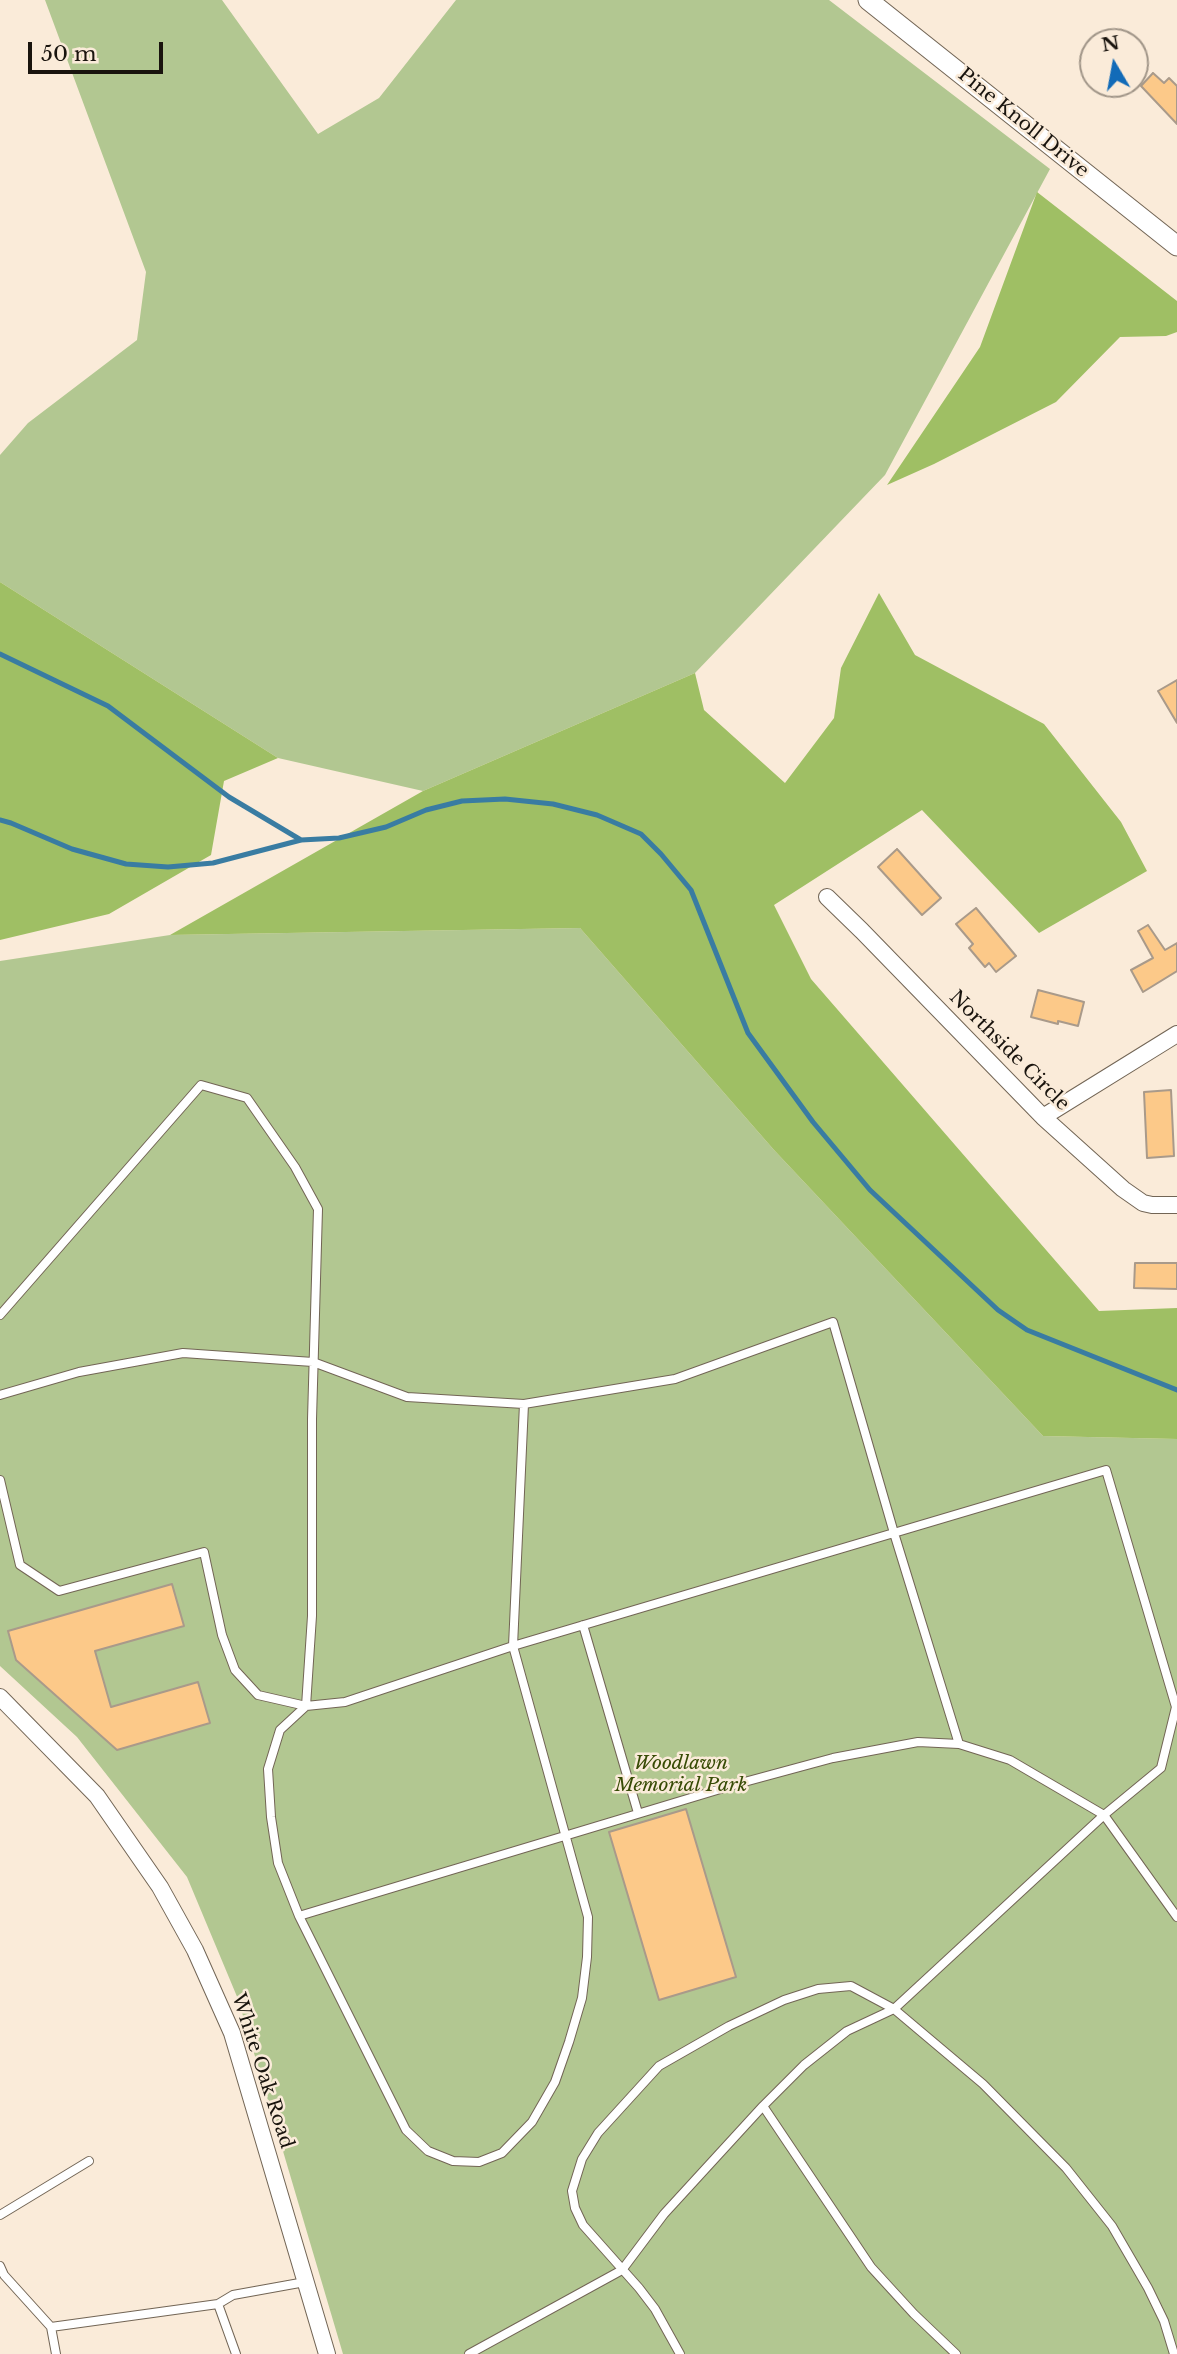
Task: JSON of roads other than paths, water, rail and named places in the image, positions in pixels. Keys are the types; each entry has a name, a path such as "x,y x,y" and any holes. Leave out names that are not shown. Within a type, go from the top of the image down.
{"street":[{"name":"Pine Knoll Drive","path":"868,0 1177,246"},
{"name":"Northside Circle","path":"827,897 1044,1117 1135,1198 1152,1205 1177,1205"},
{"path":"1044,1117 1177,1034"},
{"name":"White Oak Road","path":"0,1697 97,1796 180,1919 232,2034 327,2354"}],"lane":[{"path":"0,1315 201,1085 247,1098 295,1167 318,1209 313,1362 312,1616 306,1706 281,1730 268,1769 271,1817 278,1863 299,1916 406,2130 428,2151 453,2161 479,2162 502,2153 532,2122 555,2082 582,1998 587,1957 588,1917 513,1646 524,1405"},
{"path":"0,1395 79,1372 183,1353 313,1362 407,1397 524,1405 675,1379 833,1322 959,1744"},
{"path":"0,1480 20,1565 59,1591 204,1552 222,1635 235,1670 258,1695 306,1706 345,1702 513,1646 1106,1470 1176,1707 1161,1768 1104,1815 894,2009 847,2031 804,2065 664,2214 622,2270 470,2354"},
{"path":"583,1625 638,1813"},
{"path":"299,1916 638,1813 833,1758 918,1742 959,1744 1010,1760 1104,1815 1177,1917"},
{"path":"680,2354 655,2309 583,2225 575,2208 572,2191 582,2160 598,2133 659,2066 729,2026 784,2000 818,1989 851,1986 894,2009 983,2084 1066,2168 1112,2227 1148,2288 1164,2321 1174,2354"},
{"path":"763,2106 871,2267 956,2354"},
{"path":"0,2215 89,2161"},
{"path":"0,2266 4,2275 51,2327 56,2354"},
{"path":"51,2327 218,2304 233,2295 305,2282"},
{"path":"218,2304 236,2354"}],"waterway":[{"path":"0,654 108,706 229,797 301,840"},
{"path":"0,820 72,849 126,864 168,867 213,863 301,840 339,838 386,827 426,810 462,801 505,799 553,804 597,815 641,834 691,890 748,1033 813,1122 870,1190 998,1310 1027,1330 1177,1390"}],"park label":[{"name":"Woodlawn Memorial Park","path":"681,1775"}]}
